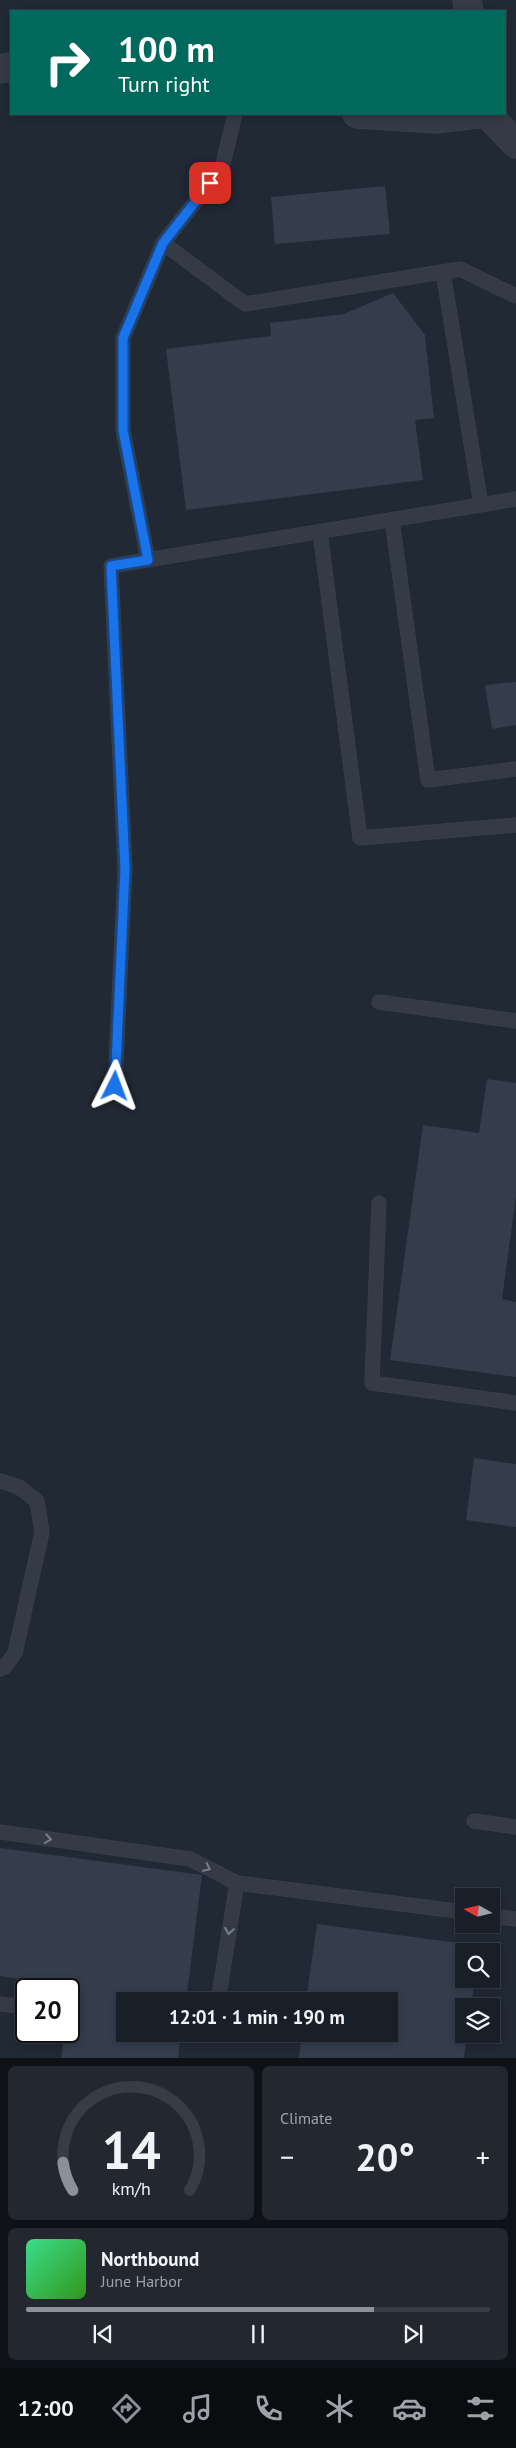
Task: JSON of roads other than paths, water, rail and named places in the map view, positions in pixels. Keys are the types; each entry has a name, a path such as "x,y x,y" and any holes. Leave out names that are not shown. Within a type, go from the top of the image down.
{"street":[{"path":"373,115 435,119 469,115"},
{"path":"488,115 516,144"}],"lane":[{"path":"148,560 123,430 123,338 163,243 222,168 235,115"},
{"path":"163,243 245,304 460,269 516,296"},
{"path":"443,272 481,505"},
{"path":"115,1086 125,869 111,566 516,499"},
{"path":"392,520 428,780 516,768"},
{"path":"320,532 360,838 516,824"},
{"path":"379,1002 516,1021"},
{"path":"379,1203 372,1383 516,1403"},
{"path":"0,1481 19,1487 37,1501 42,1532 15,1653 5,1667 0,1669"},
{"path":"474,1821 516,1827"},
{"path":"0,1832 190,1859 237,1882 455,1911"},
{"path":"219,1992 237,1882"},
{"path":"500,1917 516,1919"},
{"path":"0,2004 15,2006"}]}
